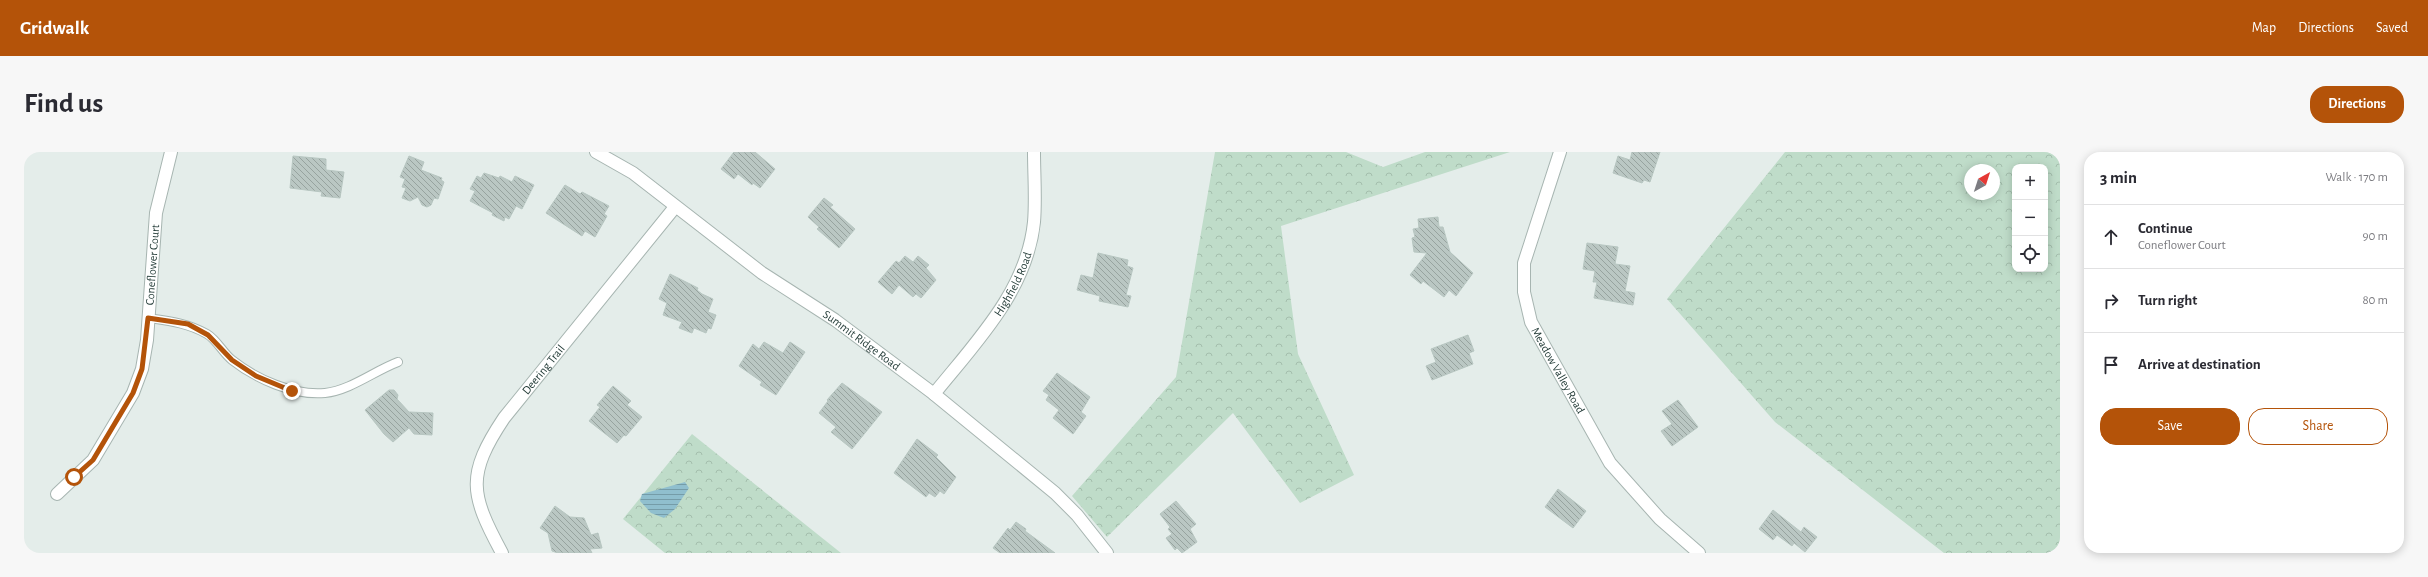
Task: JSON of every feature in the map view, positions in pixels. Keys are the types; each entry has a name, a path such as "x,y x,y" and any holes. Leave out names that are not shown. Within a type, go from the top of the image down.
{"street":[{"name":"Coneflower Court","path":"57,494 93,460 133,393 142,369 148,318 156,213 171,152"},
{"name":"Summit Ridge Road","path":"596,152 633,173 762,273 834,320 934,394 1055,493 1077,515 1107,553"},
{"name":"Highfield Road","path":"934,394 986,330 1016,283 1028,251 1034,222 1034,152"},
{"name":"Meadow Valley Road","path":"1560,152 1524,263 1524,292 1531,322 1610,463 1660,518 1699,553"},
{"name":"Deering Trail","path":"502,553 488,528 477,498 477,470 486,445 504,418 675,207"}],"lane":[{"path":"148,318 188,324 208,335 238,364 256,376 292,391 325,393 344,388 398,362"}],"green space":[{"path":"1215,152 1346,152 1383,167 1425,152 1510,152 1281,226 1298,354 1354,475 1300,503 1233,413 1107,537 1072,496 1176,377"},
{"path":"1785,152 2060,152 2060,553 1944,553 1775,422 1667,299"},
{"path":"692,434 841,553 665,553 623,519"}],"water":[{"path":"685,482 689,488 675,509 664,518 651,513 640,501 642,494"}],"building":[{"path":"734,152 755,152 775,169 760,188 753,183 752,185 738,174 734,179 721,169"},
{"path":"1632,152 1660,152 1650,182 1644,180 1642,183 1613,173 1618,156 1630,160"},
{"path":"293,156 326,159 326,170 344,172 340,198 321,196 322,192 290,188"},
{"path":"409,156 424,162 421,170 442,178 441,180 444,182 438,199 434,198 431,205 427,207 422,205 418,197 410,201 402,198 406,188 402,187 405,179 400,177"},
{"path":"484,173 499,178 500,176 512,182 515,176 534,185 522,209 516,206 509,219 505,217 504,221 492,215 493,213 470,201 475,191 470,189 477,176 481,178"},
{"path":"565,185 580,194 582,192 609,206 604,214 607,216 595,237 585,231 582,236 546,213"},
{"path":"824,198 833,205 830,207 855,229 839,248 817,229 819,227 808,217"},
{"path":"1438,217 1439,227 1443,227 1450,252 1473,273 1456,296 1449,290 1444,297 1423,281 1421,284 1410,275 1427,253 1414,252 1412,238 1415,237 1413,229 1419,228 1418,219"},
{"path":"1587,243 1618,247 1615,264 1630,266 1625,291 1635,293 1633,305 1594,298 1597,282 1593,282 1595,271 1583,269"},
{"path":"1098,253 1128,260 1127,266 1133,268 1126,295 1131,296 1128,307 1099,301 1100,296 1077,290 1081,275 1093,278"},
{"path":"905,256 913,262 918,256 929,265 926,268 936,280 921,298 916,294 913,297 899,285 892,294 878,282 896,261 899,263"},
{"path":"670,274 698,288 697,290 702,294 713,299 708,312 716,315 711,329 708,328 706,333 694,328 692,333 679,328 682,322 663,315 667,303 659,299"},
{"path":"1468,335 1474,351 1469,353 1473,364 1432,380 1426,366 1436,362 1431,349"},
{"path":"764,342 783,353 790,342 805,352 776,395 760,385 762,382 739,366 753,344 759,349"},
{"path":"1057,373 1090,397 1081,412 1086,416 1073,434 1053,418 1059,410 1046,400 1049,395 1043,391"},
{"path":"842,383 882,412 852,449 831,432 836,427 819,413 828,401 827,400"},
{"path":"613,386 631,401 627,405 642,417 626,436 624,435 617,443 589,421 600,407 597,405"},
{"path":"389,390 394,390 398,395 397,399 409,412 433,413 432,435 414,434 409,428 393,442 384,434 365,410"},
{"path":"1678,400 1698,427 1672,446 1661,431 1672,424 1662,411"},
{"path":"917,439 938,455 936,457 956,477 944,494 940,491 935,497 929,493 926,497 894,473"},
{"path":"1558,489 1586,511 1573,528 1545,507"},
{"path":"1176,501 1196,524 1190,529 1197,542 1182,553 1177,548 1175,550 1166,538 1172,534 1168,529 1170,527 1160,514"},
{"path":"555,506 570,517 584,518 591,535 598,533 602,548 590,549 592,553 558,553 552,551 548,533 540,528"},
{"path":"1773,510 1801,532 1804,527 1817,537 1805,552 1794,543 1792,546 1777,535 1773,540 1759,529"},
{"path":"1016,522 1026,529 1025,531 1055,553 1000,553 993,548 1008,528 1010,530"}],"route":[{"path":"74,477 93,460 133,393 142,369 147,340 148,318 188,324 208,335 232,360 256,376 292,391"}]}
